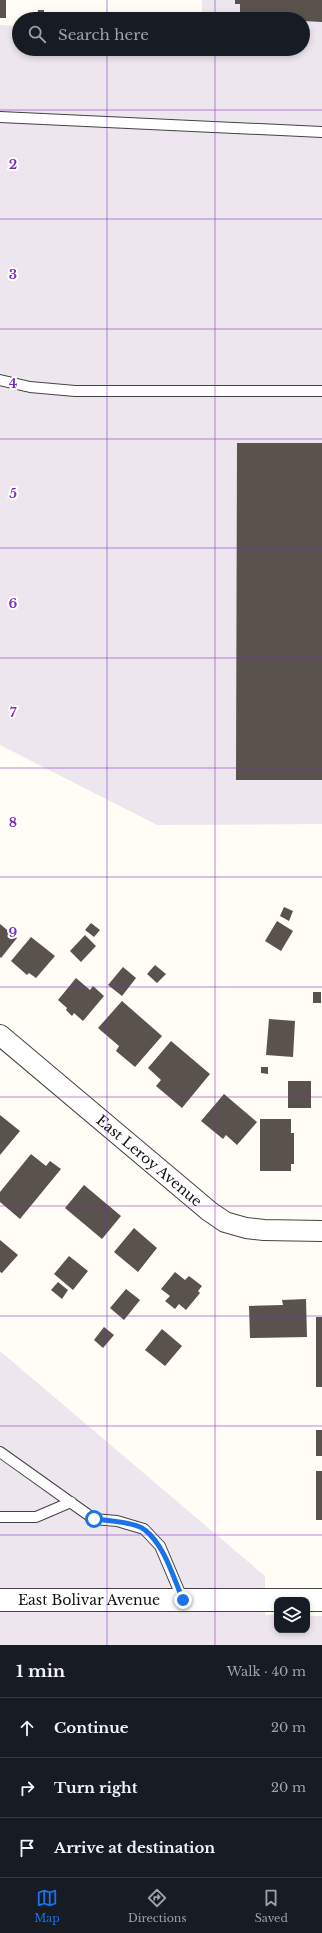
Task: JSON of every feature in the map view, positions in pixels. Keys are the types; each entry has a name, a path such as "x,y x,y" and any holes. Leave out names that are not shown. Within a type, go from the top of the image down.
{"street":[{"name":"East Leroy Avenue","path":"0,1035 209,1211 226,1222 264,1230 322,1231"},
{"name":"East Bolivar Avenue","path":"0,1600 322,1600"}],"lane":[{"path":"0,117 322,132"},
{"path":"0,380 30,387 75,391 322,391"},
{"path":"0,1452 94,1519 117,1521 144,1529 160,1546 183,1600"},
{"path":"0,1517 36,1516 71,1502"}],"shaded area":[{"path":"202,0 322,0 322,824 157,825 0,745 0,25 12,26 12,56 310,56 310,12 202,12"},
{"path":"0,1351 265,1576 265,1615 274,1615 274,1633 310,1633 310,1616 322,1616 322,1645 0,1645"}],"building":[{"path":"0,0 6,0 6,18 0,18"},
{"path":"235,0 322,0 322,22 310,21 310,12 240,12 240,4 235,4"},
{"path":"38,10 44,10 44,12 38,12"},
{"path":"237,443 322,443 322,780 236,780"},
{"path":"284,907 293,911 289,921 280,916"},
{"path":"277,921 293,931 281,951 265,941"},
{"path":"91,923 100,930 94,937 85,930"},
{"path":"0,924 17,938 1,958 0,957"},
{"path":"85,935 96,946 81,962 70,951"},
{"path":"31,937 55,956 36,978 29,973 27,975 11,961"},
{"path":"155,965 166,974 157,983 147,974"},
{"path":"123,967 136,978 122,996 108,985"},
{"path":"76,978 90,990 93,986 104,996 83,1021 74,1013 72,1016 66,1010 67,1008 58,1000"},
{"path":"313,992 321,992 321,1003 313,1003"},
{"path":"122,1001 162,1036 135,1067 116,1051 119,1046 98,1028"},
{"path":"269,1019 295,1021 293,1057 266,1055"},
{"path":"171,1041 210,1074 182,1108 156,1086 161,1080 148,1068"},
{"path":"261,1067 268,1067 268,1074 261,1073"},
{"path":"288,1081 311,1081 311,1108 288,1108"},
{"path":"224,1094 257,1122 237,1145 226,1135 223,1139 201,1121"},
{"path":"0,1115 20,1131 0,1155"},
{"path":"260,1119 291,1119 291,1133 294,1133 294,1164 291,1164 291,1171 260,1171"},
{"path":"31,1154 46,1166 50,1161 61,1169 20,1219 0,1202 0,1192"},
{"path":"84,1185 121,1216 102,1239 65,1208"},
{"path":"134,1228 157,1248 138,1272 114,1252"},
{"path":"0,1240 18,1255 2,1273 0,1272"},
{"path":"69,1256 88,1271 73,1290 54,1274"},
{"path":"175,1272 185,1280 189,1276 202,1286 198,1291 200,1293 186,1310 179,1304 175,1309 165,1301 170,1296 161,1289"},
{"path":"58,1282 68,1290 62,1299 51,1290"},
{"path":"126,1289 140,1300 124,1320 110,1308"},
{"path":"306,1299 307,1337 250,1338 249,1306 283,1305 282,1300"},
{"path":"316,1317 322,1317 322,1387 316,1387"},
{"path":"104,1327 114,1335 103,1348 94,1340"},
{"path":"162,1329 182,1346 165,1366 145,1350"},
{"path":"316,1430 322,1430 322,1456 316,1456"},
{"path":"316,1471 322,1471 322,1520 316,1520"}],"route":[{"path":"94,1519 117,1521 144,1529 160,1546 183,1600"}]}
